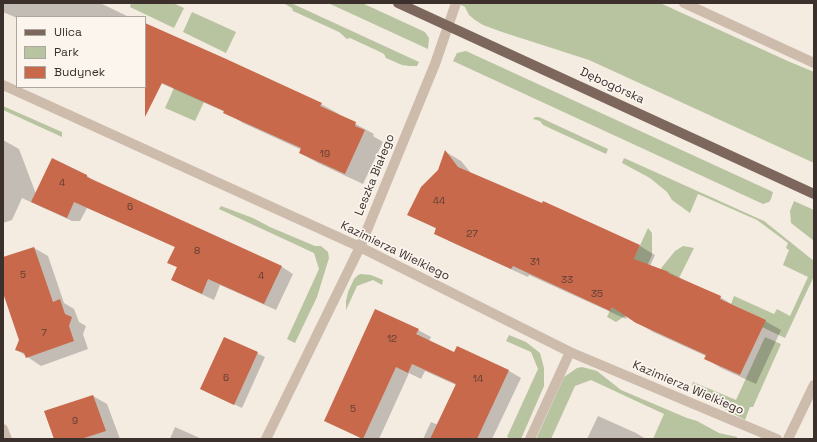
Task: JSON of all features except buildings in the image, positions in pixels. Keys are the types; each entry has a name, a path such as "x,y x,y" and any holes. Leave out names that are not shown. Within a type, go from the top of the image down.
{"main road":[{"name":"Dębogórska","path":"398,3 814,194"}],"street":[{"name":"Leszka Białego","path":"266,439 360,247 435,64 456,3"},
{"path":"684,3 814,63"},
{"name":"Kazimierza Wielkiego","path":"3,85 360,247 570,352 777,439"},
{"path":"530,439 570,352"},
{"path":"788,439 814,385"},
{"path":"3,428 7,439"}],"green space":[{"path":"131,3 173,3 184,8 174,28 130,7"},
{"path":"283,3 291,3 419,62 417,66 410,66 395,62 386,58 384,54 376,50 350,38 347,39 339,32 293,11 292,8"},
{"path":"328,3 362,3 425,32 429,38 428,49"},
{"path":"457,3 660,3 814,72 814,163 589,60 483,25 469,15 465,7"},
{"path":"192,12 236,32 226,53 183,32"},
{"path":"466,51 773,192 771,199 769,202 763,204 453,61 457,53"},
{"path":"174,88 204,102 195,121 165,108"},
{"path":"3,106 62,132 62,137 3,110"},
{"path":"535,117 539,117 608,149 606,154 543,125 540,121 533,119"},
{"path":"624,158 764,221 814,261 814,276 785,338 762,327 765,320 731,304 734,296 774,314 777,309 790,316 808,277 783,265 789,250 786,248 788,243 757,220 698,194 690,213 672,200 667,192 650,178 622,163"},
{"path":"794,201 814,210 814,241 791,223 790,211"},
{"path":"221,206 253,218 270,227 315,246 321,246 328,252 329,258 317,297 295,343 287,339 319,269 314,253 219,209"},
{"path":"648,228 652,233 652,255 625,316 616,322 607,317"},
{"path":"683,246 694,248 679,278 668,273 667,271 656,295 658,275 662,267 675,251"},
{"path":"361,274 371,275 383,280 382,285 373,280 357,286 346,310 348,292 354,279"},
{"path":"509,335 526,342 540,353 544,368 544,386 521,439 512,439 507,437 538,369 531,352 506,341"},
{"path":"765,337 781,344 753,407 750,407 745,420 711,402 692,385 693,382 736,400"},
{"path":"582,367 597,371 621,390 697,421 719,433 737,437 737,439 653,439 664,414 591,380 575,386 551,439 536,439 564,377 577,368"}]}
